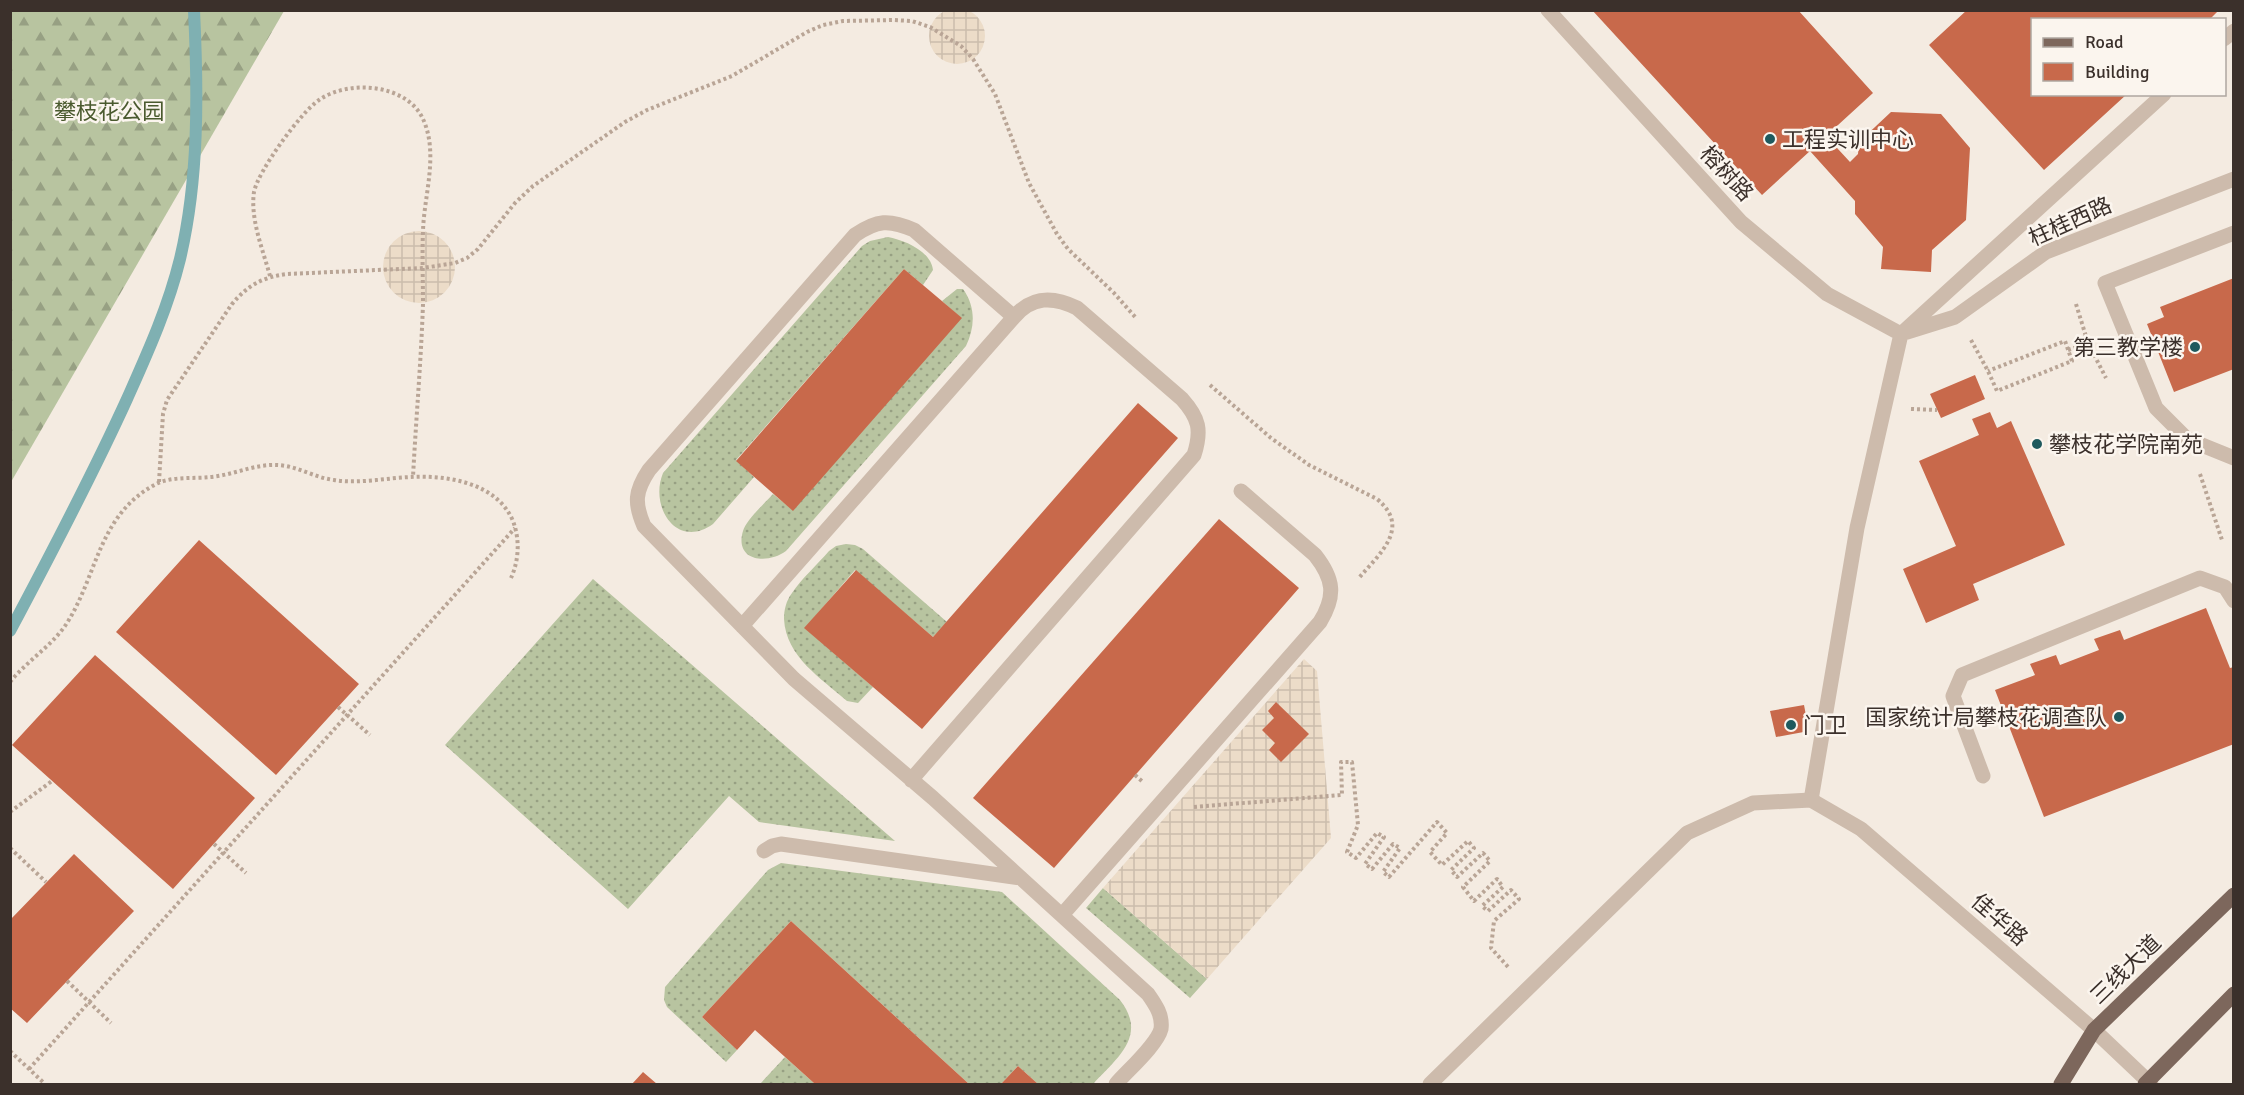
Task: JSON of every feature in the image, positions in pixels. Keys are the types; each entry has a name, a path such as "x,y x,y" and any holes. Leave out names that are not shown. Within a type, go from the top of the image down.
{"main road":[{"name":"三线大道","path":"2061,1084 2094,1030 2234,895"},
{"path":"2148,1083 2234,994"}],"street":[{"name":"榕树路","path":"1548,10 1741,222 1827,294 1901,334"},
{"path":"1430,1084 1687,833 1753,803 1810,800 1857,528 1901,334 2162,96"},
{"name":"柱桂西路","path":"1901,334 1955,317 2046,252 2234,179"},
{"path":"1014,317 914,230 900,224 884,222 869,226 855,235 649,470 640,483 637,498 638,513 644,526 794,679 911,780 1148,994 1160,1015 1161,1028 1156,1040 1116,1084"},
{"path":"2234,233 2105,283 2156,408 2187,439 2234,458"},
{"path":"742,626 1014,317 1031,302 1047,299 1063,300 1077,308 1187,405 1198,425 1198,441 1194,455 1186,466 911,780"},
{"path":"1062,915 1320,622 1328,609 1331,595 1330,580 1324,567 1315,555 1241,491"},
{"path":"1983,776 1953,696 1962,675 2200,578 2225,587 2234,601"},
{"name":"佳华路","path":"1810,800 1861,829 2094,1030 2148,1083"},
{"path":"764,851 781,844 1021,878"}],"path":[{"path":"270,276 254,219 254,191 264,166 306,112 319,100 335,92 361,88 388,91 403,97 415,106 423,118 429,135 430,155 423,231 423,303 413,477"},
{"path":"2076,304 2088,343 2106,378"},
{"path":"1978,352 1997,391 2072,361 2065,340 1988,371"},
{"path":"2068,350 2088,343"},
{"path":"2187,439 2222,540"},
{"path":"10,682 48,646 66,624 78,602 105,537 116,519 143,492 159,482 226,475 267,465 286,466 334,480 413,477 452,480 487,491 510,513 515,528 518,554 511,578"},
{"path":"29,1068 515,528"},
{"path":"338,707 369,735"},
{"path":"1135,776 1172,809 1342,795 1341,762 1352,762 1358,825 1347,852 1356,858 1377,833 1384,837 1365,864 1372,869 1393,844 1400,848 1383,872 1389,877 1437,822 1447,833 1430,852 1442,866 1468,841 1474,848 1451,870 1457,877 1483,853 1490,861 1462,887 1474,901 1497,879 1503,886 1482,906 1488,912 1511,890 1519,899 1494,921 1491,948 1528,988"},
{"path":"10,812 52,781"},
{"path":"214,844 246,873"},
{"path":"10,848 46,882"},
{"path":"67,981 111,1023"},
{"path":"10,1052 45,1084"}],"green space":[{"name":"攀枝花公园","path":"10,11 284,11 11,482"},
{"path":"888,237 909,244 927,257 933,270 923,285 904,269 736,460 754,477 713,524 700,531 688,532 678,528 669,521 663,511 660,486 663,473 862,246 870,241"},
{"path":"957,289 963,289 972,310 971,332 966,346 786,551 762,559 748,554 743,549 741,541 743,531 756,512 773,494 793,510 961,318 942,301"},
{"path":"846,544 863,549 947,622 933,637 855,570 805,628 873,687 858,703 847,701 806,666 791,645 784,619 788,599 800,582 829,551 836,546"},
{"path":"593,579 895,841 759,822 729,796 628,909 445,745"},
{"path":"781,863 1002,892 1120,1000 1128,1013 1131,1025 1126,1046 1093,1084 1038,1084 1018,1066 1001,1084 969,1084 791,921 702,1017 737,1050 726,1062 667,1007 664,1000 665,987 768,870"},
{"path":"1103,888 1207,979 1190,998 1086,908"},
{"path":"785,1057 815,1084 760,1084"}],"shaded area":[{"path":"957,8 968,10 977,16 983,25 985,36 983,47 977,56 968,62 957,64 946,62 937,56 931,47 929,36 931,25 937,16 946,10"},
{"path":"419,231 433,234 445,241 452,253 455,267 452,281 445,293 433,300 419,303 405,300 393,293 386,281 383,267 386,253 393,241 405,234"},
{"path":"1304,659 1317,671 1331,838 1207,979 1103,888"}],"building":[{"name":"工程实训中心","path":"1592,10 1798,10 1873,93 1826,136 1850,162 1858,154 1859,142 1891,112 1941,114 1970,148 1966,220 1932,250 1931,272 1881,269 1883,247 1855,214 1855,201 1810,151 1762,195"},
{"path":"1967,10 2219,10 2211,18 2031,18 2031,96 2125,96 2044,170 1929,45"},
{"path":"904,269 962,318 793,511 736,461"},
{"name":"第三教学楼","path":"2234,278 2234,369 2174,392 2147,324 2164,317 2160,307"},
{"path":"1975,375 1985,399 1941,418 1930,394"},
{"path":"1138,403 1178,438 922,729 804,628 856,570 933,637"},
{"path":"1990,412 1997,428 2011,421 2065,545 1973,584 1979,600 1926,623 1903,569 1956,546 1919,461 1979,435 1972,419"},
{"path":"1219,519 1299,588 1054,868 973,798"},
{"path":"199,540 359,684 276,775 116,632"},
{"name":"国家统计局攀枝花调查队","path":"2206,608 2230,668 2234,667 2234,744 2044,817 1995,690 2035,675 2030,664 2056,655 2060,665 2099,650 2094,639 2120,630 2124,640"},
{"path":"95,655 255,798 173,889 12,745"},
{"path":"1276,702 1309,734 1281,762 1269,750 1275,743 1262,730 1274,718 1268,711"},
{"name":"门卫","path":"1804,705 1809,731 1776,737 1770,711"},
{"path":"74,854 134,911 27,1023 10,1008 10,920"},
{"path":"791,921 969,1084 815,1084 755,1030 737,1050 702,1017"},
{"path":"1018,1066 1038,1084 1001,1084"},
{"path":"643,1072 657,1084 632,1084"}],"waterway":[{"path":"10,631 70,516 135,382 175,277 186,229 194,167 196,136 194,10"}],"place":[{"name":"工程实训中心","path":"1770,139"},
{"name":"第三教学楼","path":"2195,347"},
{"name":"攀枝花学院南苑","path":"2037,444"},
{"name":"国家统计局攀枝花调查队","path":"2119,717"},
{"name":"门卫","path":"1791,725"}]}
